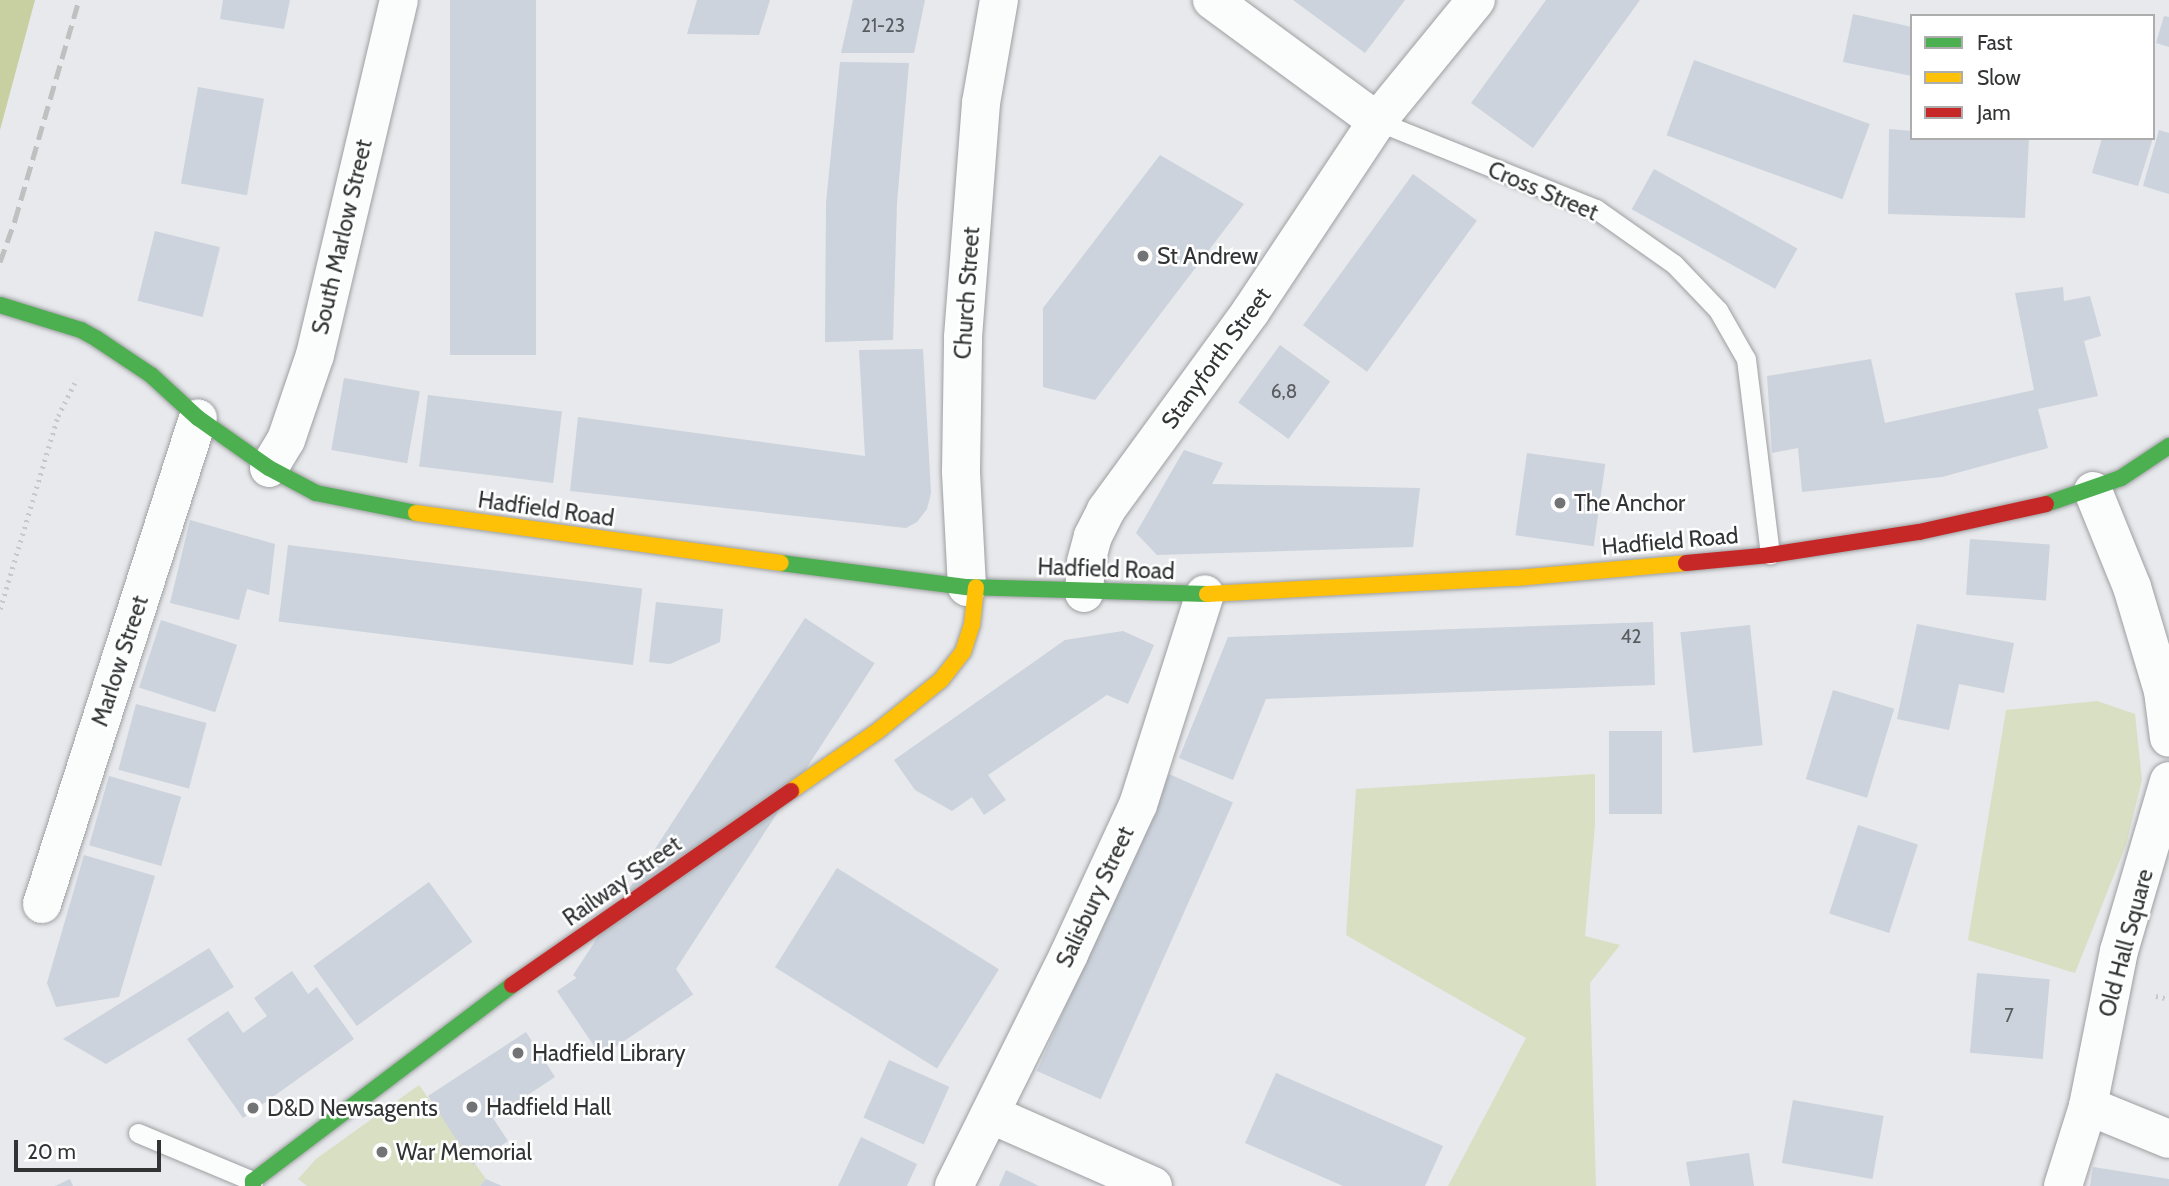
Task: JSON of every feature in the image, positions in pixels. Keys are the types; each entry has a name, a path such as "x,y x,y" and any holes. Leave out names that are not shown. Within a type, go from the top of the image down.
{"street":[{"name":"South Marlow Street","path":"269,468 286,440 315,355 398,0"},
{"name":"Church Street","path":"972,587 961,471 963,337 981,103 999,0"},
{"name":"Cross Street","path":"1212,0 1377,121"},
{"name":"Stanyforth Street","path":"1084,593 1086,562 1093,536 1106,510 1251,311 1377,121 1476,0"},
{"name":"Hadfield Road","path":"0,305 81,330 97,339 151,375 198,418 269,468 316,493 441,518 972,587 1084,593 1205,594 1516,578 1770,555 1919,532 2029,510 2093,491 2121,478 2169,446"},
{"name":"Marlow Street","path":"42,904 198,418"},
{"path":"2093,491 2132,587 2163,691 2169,738"},
{"name":"Railway Street","path":"253,1184 497,996 879,730 941,680 964,652 972,625 972,587"},
{"name":"Salisbury Street","path":"954,1186 1138,805 1205,594"},
{"name":"Old Hall Square","path":"2063,1186 2088,1106 2119,951 2169,781"},
{"path":"2088,1106 2169,1139"},
{"path":"990,1114 1153,1186"}],"lane":[{"name":"Cross Street","path":"1377,121 1595,209 1674,264 1718,310 1746,359 1770,555"},
{"path":"138,1133 253,1184"}],"path":[{"path":"0,609 58,416 97,339"}],"green space":[{"path":"0,0 35,0 0,130"},
{"path":"2097,701 2135,714 2142,780 2126,845 2075,973 1968,940 2006,710"},
{"path":"1595,774 1595,825 1585,936 1620,945 1590,983 1596,1186 1448,1186 1526,1038 1346,935 1356,789"},
{"path":"419,1085 486,1179 480,1186 307,1186 298,1179 316,1159"}],"building":[{"path":"223,0 290,0 284,29 220,19"},
{"path":"450,0 536,0 536,355 450,355"},
{"path":"697,0 770,0 759,35 687,34"},
{"path":"853,0 925,0 914,53 841,53"},
{"path":"1293,0 1405,0 1365,53"},
{"path":"1546,0 1640,0 1533,148 1471,103"},
{"path":"1853,14 1910,27 1910,76 1843,62"},
{"path":"2164,16 2169,17 2169,47 2156,43"},
{"path":"1694,60 1870,124 1842,199 1667,135"},
{"path":"840,62 909,63 897,203 893,340 825,342 826,203"},
{"path":"198,87 264,99 247,195 181,184"},
{"path":"1889,129 1910,131 1910,140 2029,140 2025,218 1888,214"},
{"path":"2159,130 2169,133 2169,194 2143,186"},
{"path":"2101,140 2152,140 2138,186 2092,173"},
{"name":"St Andrew","path":"1160,155 1244,204 1095,400 1043,387 1043,308"},
{"path":"1654,169 1797,249 1775,289 1632,209"},
{"path":"1413,174 1477,220 1367,372 1303,325"},
{"path":"155,231 220,247 203,317 138,301"},
{"path":"2063,287 2064,301 2090,296 2101,336 2084,341 2098,396 2038,409 2048,448 1942,477 1802,492 1798,448 1772,453 1767,376 1871,359 1885,423 2034,390 2015,293"},
{"path":"1280,345 1330,381 1288,439 1238,402"},
{"path":"923,349 931,493 927,509 917,522 906,528 570,491 578,417 865,456 859,350"},
{"path":"344,378 420,391 407,463 331,450"},
{"path":"428,395 562,411 553,483 419,466"},
{"path":"1184,450 1223,463 1212,484 1420,488 1413,547 1157,555 1136,533"},
{"path":"1527,453 1605,464 1594,546 1515,535"},
{"path":"190,520 275,544 269,595 247,589 239,620 170,603"},
{"path":"1970,539 2050,545 2046,600 1966,595"},
{"path":"288,545 642,589 633,665 279,621"},
{"path":"656,602 723,609 720,642 670,664 649,662"},
{"path":"805,618 875,663 643,1020 573,975"},
{"path":"161,620 237,645 215,712 139,688"},
{"path":"1653,622 1655,685 1266,699 1233,780 1179,758 1228,637"},
{"path":"1917,624 2014,643 2004,693 1959,684 1949,730 1897,719"},
{"path":"1750,625 1763,745 1693,753 1680,632"},
{"path":"1123,631 1154,645 1128,704 1107,695 988,775 1006,800 984,815 972,797 952,811 915,790 894,760 1065,640"},
{"path":"1833,690 1894,709 1867,798 1806,779"},
{"path":"136,704 207,723 189,789 118,770"},
{"path":"1609,731 1662,731 1662,814 1609,814"},
{"path":"1169,774 1233,802 1101,1099 1037,1071"},
{"path":"109,776 181,797 161,866 89,845"},
{"path":"1858,825 1918,844 1889,933 1829,913"},
{"path":"84,855 155,876 119,997 56,1007 47,983"},
{"path":"837,868 999,969 937,1068 775,967"},
{"path":"429,882 472,942 357,1026 313,966"},
{"path":"649,929 693,994 601,1057 557,991"},
{"path":"209,948 234,987 106,1064 63,1039"},
{"path":"292,971 308,994 317,987 354,1039 243,1118 187,1039 228,1011 243,1033 267,1016 254,998"},
{"path":"1977,973 2050,979 2043,1059 1970,1053"},
{"name":"Hadfield Hall","path":"526,1032 555,1077 493,1118 508,1141 473,1165 428,1096"},
{"path":"889,1060 949,1087 924,1144 863,1118"},
{"path":"1276,1073 1443,1146 1425,1186 1343,1186 1245,1143"},
{"path":"1793,1100 1884,1116 1872,1179 1782,1163"},
{"path":"861,1137 917,1164 907,1186 838,1186"},
{"path":"1749,1153 1754,1186 1690,1186 1686,1162"},
{"path":"2093,1167 2169,1179 2169,1186 2090,1186"},
{"path":"1006,1170 1039,1186 999,1186"},
{"path":"70,1179 73,1186 55,1186"},
{"path":"486,1179 502,1186 480,1186"}],"railway":[{"path":"0,262 15,220 79,0"}],"traffic: fast":[{"path":"0,305 81,330 97,339 151,375 198,418 269,468 316,493 416,513"},
{"path":"2046,504 2121,478 2169,446"},
{"path":"781,563 967,587 1207,594"},
{"path":"253,1186 253,1181 512,985"}],"traffic: slow":[{"path":"416,513 781,563"},
{"path":"1207,594 1516,578 1686,563"},
{"path":"791,791 879,730 941,680 963,652 972,625 976,587"}],"traffic: jam":[{"path":"1686,563 1770,555 1919,532 2046,504"},
{"path":"512,985 791,791"}],"place":[{"name":"St Andrew","path":"1143,256"},
{"name":"The Anchor","path":"1560,503"},
{"name":"Hadfield Library","path":"518,1053"},
{"name":"Hadfield Hall","path":"472,1107"},
{"name":"D&D Newsagents","path":"253,1108"},
{"name":"War Memorial","path":"382,1152"}]}
